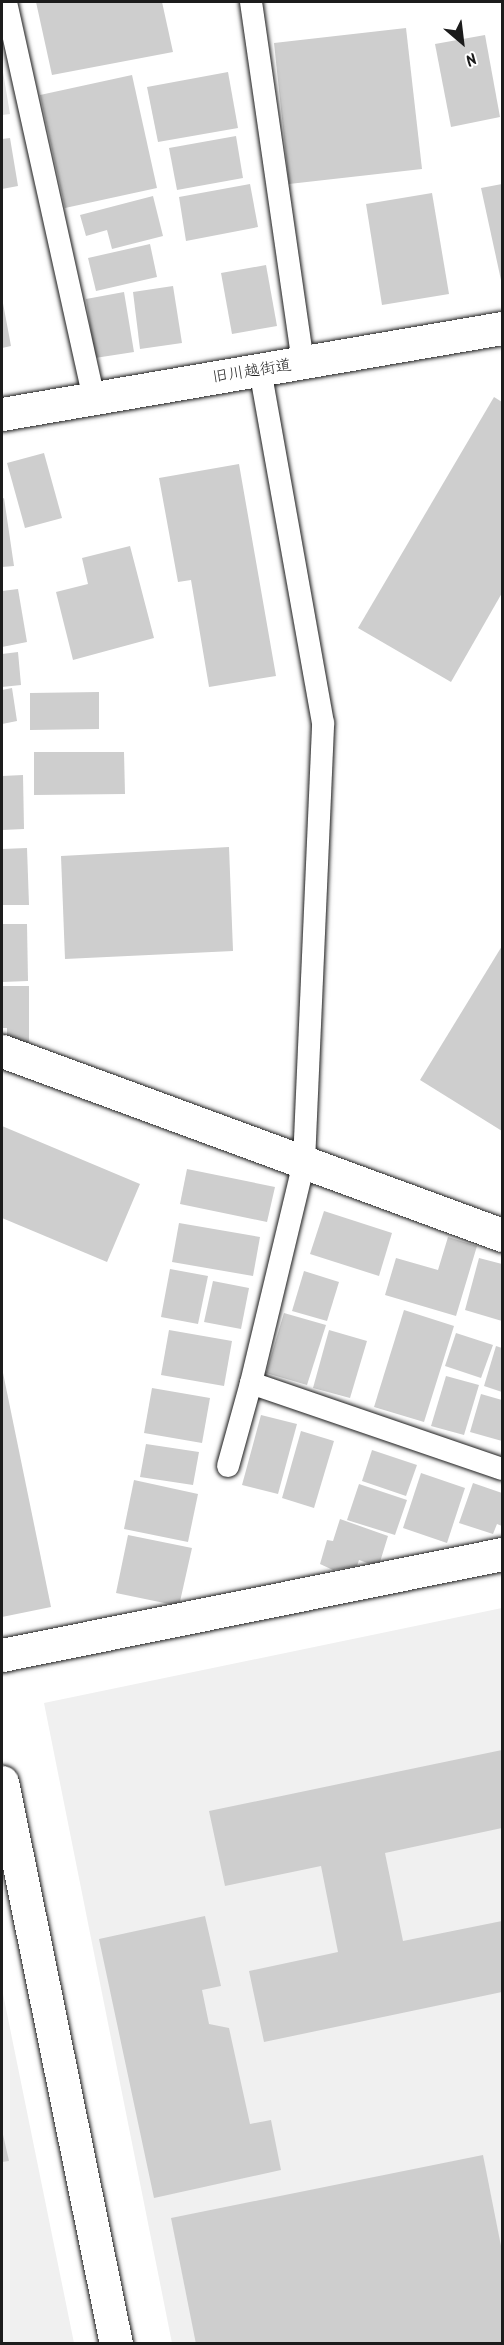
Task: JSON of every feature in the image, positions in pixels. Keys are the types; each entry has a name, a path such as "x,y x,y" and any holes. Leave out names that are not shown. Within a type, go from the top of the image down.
{"street":[{"name":"旧川越街道","path":"2,414 502,328"},
{"path":"2,1050 502,1235"},
{"path":"2,1655 502,1554"},
{"path":"2,1782 116,2343"}],"lane":[{"path":"6,2 94,398"},
{"path":"251,2 303,364"},
{"path":"228,1466 251,1383 304,1162 323,723 260,371"},
{"path":"251,1383 502,1469"}],"shaded area":[{"path":"2,66 10,114 2,115"},
{"path":"502,1608 502,2343 172,2343 44,1703"},
{"path":"2,1989 74,2343 2,2343"}],"building":[{"path":"36,2 162,2 173,52 52,75"},
{"path":"406,28 422,169 289,184 274,43"},
{"path":"485,35 500,117 451,127 435,44"},
{"path":"228,72 238,128 158,142 147,87"},
{"path":"132,75 157,188 65,208 40,95"},
{"path":"236,136 243,178 177,190 169,148"},
{"path":"10,138 18,186 2,189 2,139"},
{"path":"250,184 258,227 186,241 179,197"},
{"path":"502,184 502,280 501,280 481,188"},
{"path":"432,193 449,294 382,305 366,204"},
{"path":"153,196 163,236 112,249 107,230 86,236 80,215"},
{"path":"150,244 157,277 96,291 88,258"},
{"path":"266,265 277,326 232,334 221,273"},
{"path":"173,286 182,343 140,349 133,292"},
{"path":"124,292 134,352 95,358 86,299"},
{"path":"2,298 11,346 2,348"},
{"path":"494,397 502,402 502,593 451,682 358,628"},
{"path":"44,453 62,518 25,528 7,463"},
{"path":"239,464 276,676 209,687 191,580 178,582 159,478"},
{"path":"4,498 14,566 2,567 2,499"},
{"path":"130,546 154,638 73,660 56,592 88,584 82,558"},
{"path":"18,589 27,642 2,647 2,591"},
{"path":"18,652 21,685 2,687 2,654"},
{"path":"12,688 17,721 2,724 2,690"},
{"path":"99,692 99,729 30,730 30,693"},
{"path":"34,752 124,752 125,794 34,795"},
{"path":"23,775 24,829 2,830 2,776"},
{"path":"229,847 233,951 65,959 61,856"},
{"path":"27,848 29,905 2,905 2,849"},
{"path":"2,924 27,924 28,981 2,982"},
{"path":"502,946 502,1131 420,1080"},
{"path":"2,986 29,986 29,1043 7,1044 7,1028 2,1028"},
{"path":"2,1126 140,1184 107,1262 2,1218"},
{"path":"187,1169 275,1187 267,1222 180,1204"},
{"path":"324,1211 392,1233 379,1276 310,1254"},
{"path":"179,1223 260,1237 253,1276 172,1262"},
{"path":"448,1237 477,1246 456,1316 385,1295 396,1258 438,1270"},
{"path":"479,1258 502,1264 502,1321 465,1310"},
{"path":"170,1269 208,1276 198,1324 161,1317"},
{"path":"304,1271 339,1282 327,1321 292,1311"},
{"path":"213,1281 249,1288 241,1329 204,1322"},
{"path":"404,1310 454,1326 424,1422 374,1407"},
{"path":"284,1313 326,1325 307,1385 266,1373"},
{"path":"169,1330 232,1341 224,1386 161,1375"},
{"path":"329,1330 367,1341 350,1398 313,1388"},
{"path":"456,1333 493,1345 481,1378 445,1366"},
{"path":"496,1346 502,1348 502,1392 484,1386"},
{"path":"2,1368 51,1607 2,1617"},
{"path":"446,1376 479,1385 464,1435 431,1426"},
{"path":"152,1388 210,1398 202,1443 144,1433"},
{"path":"481,1394 502,1400 502,1441 470,1432"},
{"path":"261,1415 297,1424 278,1494 242,1485"},
{"path":"301,1431 334,1441 314,1508 282,1498"},
{"path":"146,1444 199,1452 193,1485 140,1477"},
{"path":"372,1450 417,1465 406,1496 362,1481"},
{"path":"421,1473 465,1488 447,1543 403,1528"},
{"path":"134,1480 198,1494 188,1542 124,1529"},
{"path":"473,1483 502,1493 502,1526 497,1524 493,1534 459,1523"},
{"path":"359,1484 407,1500 395,1535 347,1520"},
{"path":"340,1519 388,1536 380,1562 370,1564 359,1560 357,1566 333,1570 320,1564 327,1540 333,1541"},
{"path":"128,1535 192,1548 179,1606 116,1593"},
{"path":"502,1750 502,1828 385,1853 403,1941 502,1921 502,1992 264,2042 249,1971 338,1952 321,1866 225,1886 209,1811"},
{"path":"205,1916 221,1986 202,1990 209,2024 229,2028 250,2124 271,2120 281,2170 154,2198 99,1939"},
{"path":"2,2130 9,2161 2,2162"},
{"path":"483,2155 502,2251 502,2344 196,2344 171,2218"}]}
